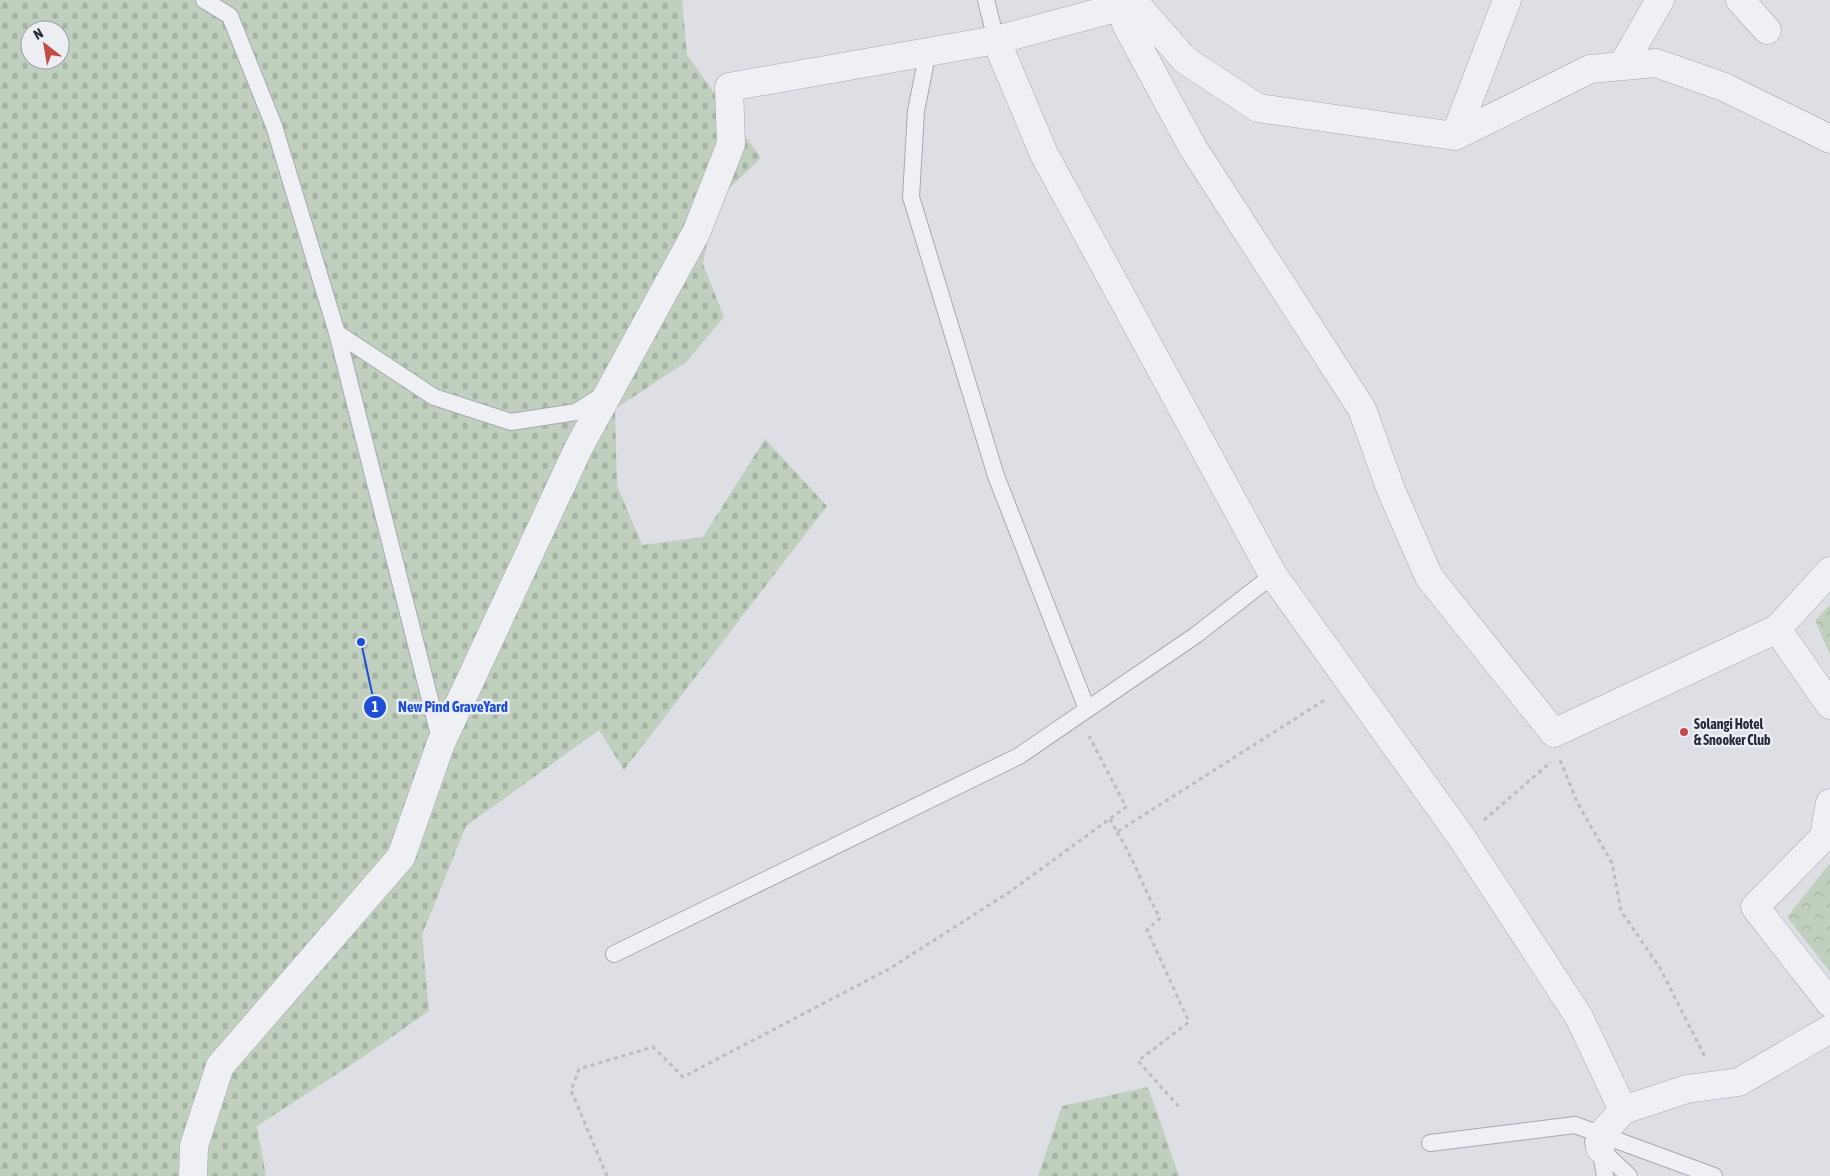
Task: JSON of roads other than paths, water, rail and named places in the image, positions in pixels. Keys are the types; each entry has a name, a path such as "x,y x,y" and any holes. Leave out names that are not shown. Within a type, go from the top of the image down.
{"street":[{"path":"1455,136 1506,0"},
{"path":"1622,66 1660,0"},
{"path":"1740,0 1767,30"},
{"path":"193,1176 194,1146 220,1066 401,857 441,743 579,447 696,233 731,144 729,87 996,40 1134,1"},
{"path":"1134,1 1185,60 1258,108 1455,136 1590,69 1656,63 1724,87 1830,138"},
{"path":"1134,1 1126,24 1193,148 1362,409 1391,490 1429,577 1554,732 1777,629 1830,570"},
{"path":"996,40 1044,154 1273,575 1462,838 1578,1017 1623,1110"},
{"path":"1777,629 1830,705"},
{"path":"1830,803 1824,837 1755,907 1830,1003"},
{"path":"1601,1142 1623,1110 1687,1090 1739,1082 1830,1029"}],"lane":[{"path":"204,0 230,16 270,116 337,333 441,743"},
{"path":"986,0 996,40"},
{"path":"928,51 916,111 911,197 996,476 1082,712"},
{"path":"337,333 434,397 512,422 576,412 610,390"},
{"path":"614,954 1019,756 1196,635 1273,575"},
{"path":"1430,1143 1576,1125 1601,1142 1629,1176"},
{"path":"1601,1142 1605,1176"},
{"path":"1601,1142 1714,1176"}],"place":[{"name":"New Pind GraveYard","path":"361,642"},
{"name":"Solangi Hotel & Snooker Club","path":"1684,732"}]}
